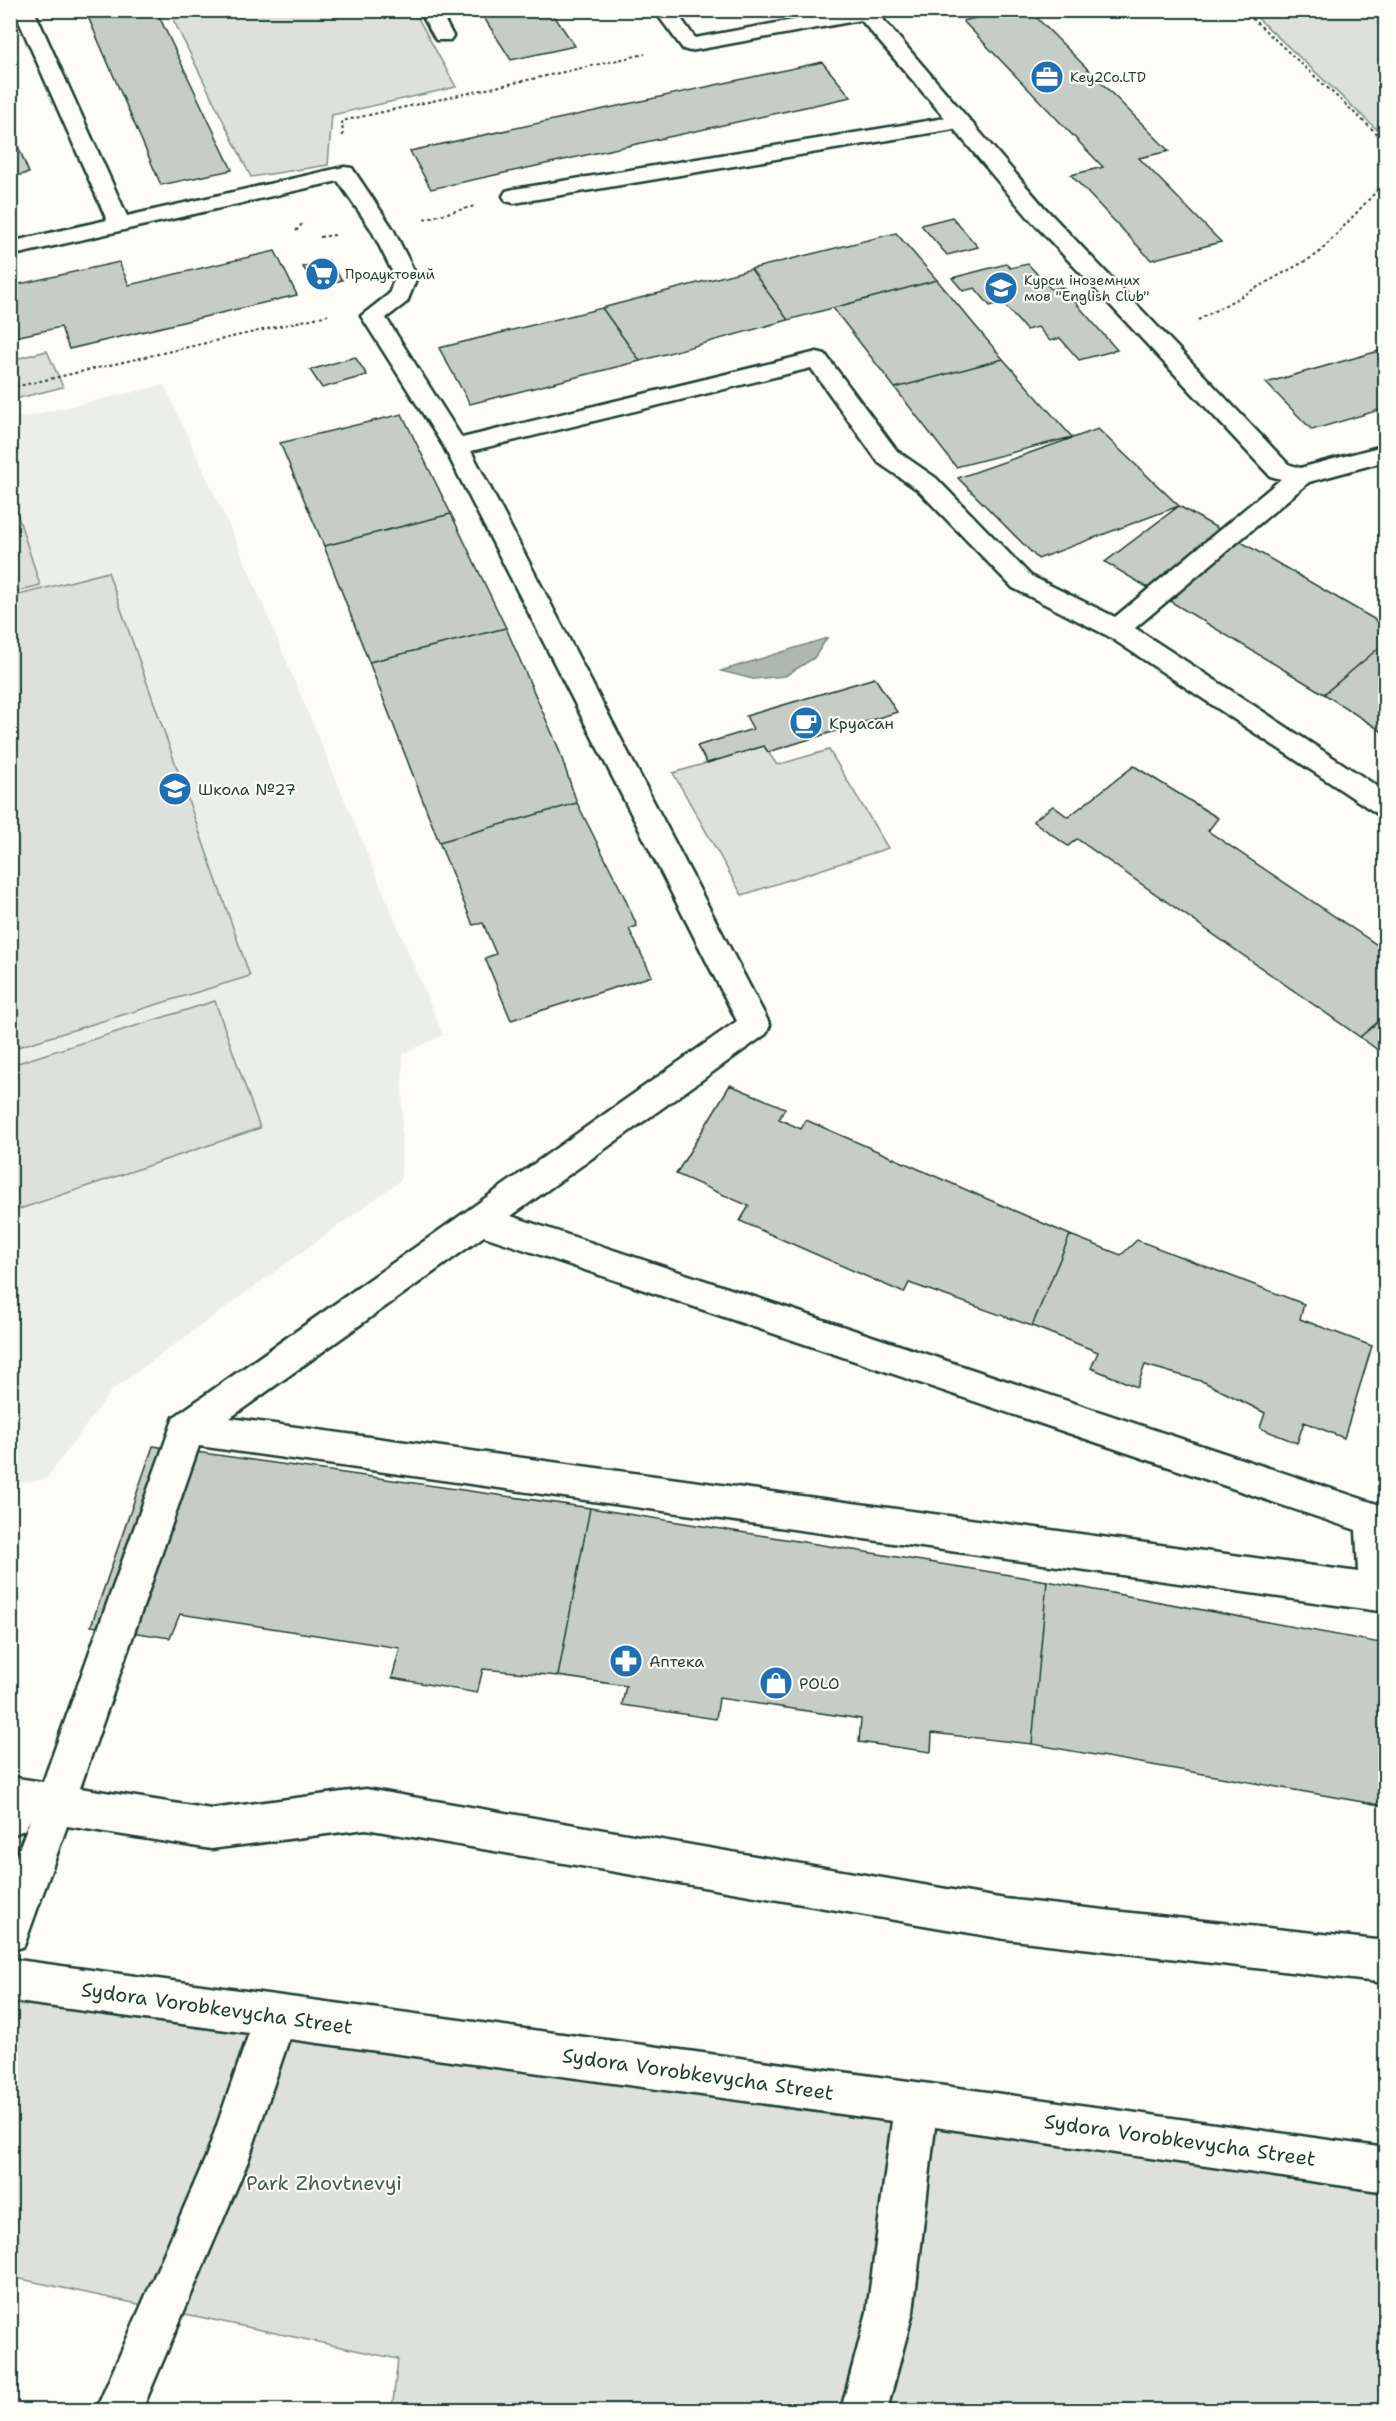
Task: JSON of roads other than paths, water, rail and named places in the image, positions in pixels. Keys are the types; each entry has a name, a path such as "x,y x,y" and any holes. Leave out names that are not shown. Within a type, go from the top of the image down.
{"street":[{"path":"24,10 120,224"},
{"path":"429,10 443,36"},
{"path":"664,10 690,45 873,12 959,122 1036,212 1279,470 1300,476"},
{"path":"514,196 959,122"},
{"path":"10,249 344,173 382,229 406,277 399,297 373,316 456,447 755,1025 187,1428 10,1932"},
{"path":"456,447 817,359 888,457 927,484 1022,582 1117,629 1386,806"},
{"path":"1117,629 1300,476 1386,453"},
{"path":"187,1428 1382,1594 1372,1519 480,1220"},
{"path":"10,1816 17,1798 211,1828 366,1809 1005,1919 1386,1962"},
{"name":"Sydora Vorobkevycha Street","path":"10,1980 916,2103 1386,2170"},
{"path":"119,2410 226,2161 276,2016"},
{"path":"864,2410 890,2312 916,2103"}],"place":[{"name":"Key2Co.LTD","path":"1047,77"},
{"name":"Продуктовий","path":"322,274"},
{"name":"Курси іноземних мов \"English Club\"","path":"1001,288"},
{"name":"Круасан","path":"806,723"},
{"name":"Школа №27","path":"175,789"},
{"name":"Аптека","path":"626,1661"},
{"name":"POLO","path":"776,1683"}],"park label":[{"name":"Park Zhovtnevyi","path":"324,2183"}]}
